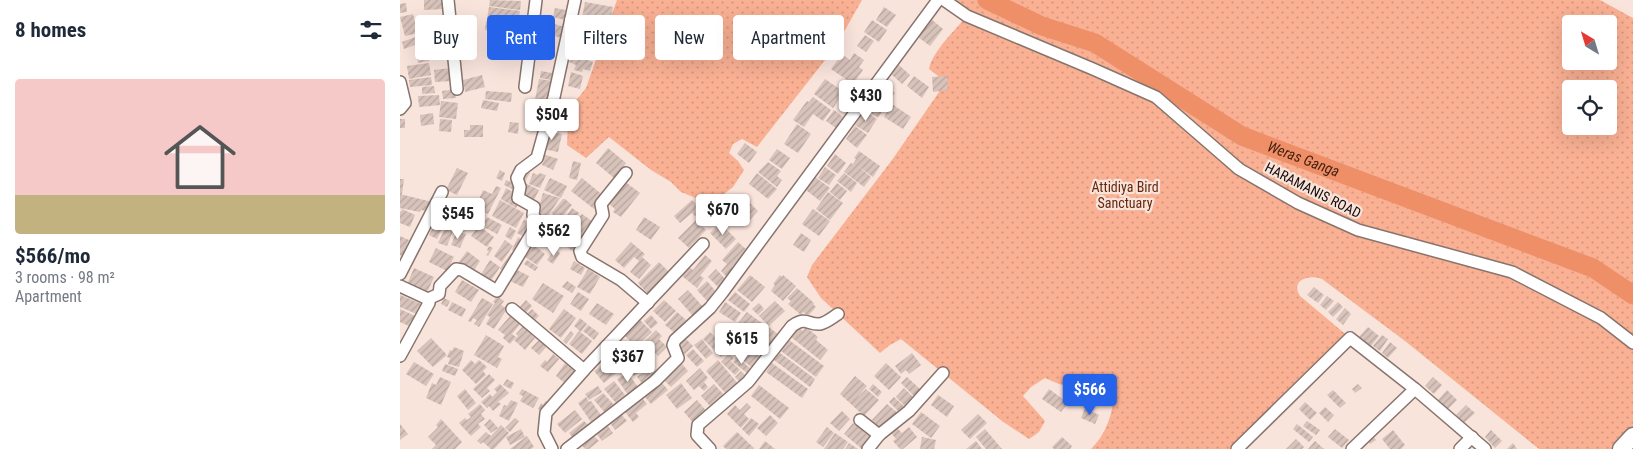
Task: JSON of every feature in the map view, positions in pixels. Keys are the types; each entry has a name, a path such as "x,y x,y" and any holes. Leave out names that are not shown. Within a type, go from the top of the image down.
{"street":[{"path":"448,0 457,90"},
{"path":"526,87 536,0"},
{"path":"400,286 428,299 439,294 440,286 456,269 462,270 497,291 538,223 533,215 534,207 518,198 520,187 517,178 521,170 537,158 554,97 575,0"},
{"path":"566,449 655,381 678,358 673,345 675,340 710,308 722,293 938,0"},
{"name":"HARAMANIS ROAD","path":"944,0 967,16 1156,97 1239,169 1298,203 1358,230 1512,272 1601,318 1633,343"},
{"path":"400,82 405,103 400,109"},
{"path":"626,173 602,204 603,215 580,251 582,257 621,280 648,303"},
{"path":"400,274 442,192"},
{"path":"552,449 544,433 546,412 703,244"},
{"path":"400,356 429,303 428,299"},
{"path":"512,310 584,370"},
{"path":"710,449 697,435 698,426 748,382 792,326 799,321 810,321 819,324 830,320 838,314"},
{"path":"1237,449 1350,338 1415,389 1485,449"},
{"path":"868,449 879,434 909,410 943,373"},
{"path":"1352,449 1415,389"},
{"path":"860,420 879,434"},
{"path":"1621,449 1633,436"},
{"path":"1460,449 1472,437"}],"green space":[{"path":"617,0 862,0 844,32 844,15 733,15 733,60 825,60 757,147 742,139 733,144 729,153 744,170 733,187 714,202 708,203 681,192 671,182 651,170 609,137 586,158 567,145 568,124 574,103 586,88 596,60 645,60 645,15 612,15"},
{"name":"Attidiya Bird Sanctuary","path":"944,0 1600,0 1633,18 1633,449 1539,449 1405,341 1322,279 1312,277 1299,282 1297,286 1300,296 1350,338 1237,449 1091,449 1103,434 1110,416 1113,404 1108,396 1100,389 1058,384 1045,378 1031,387 1023,396 1045,421 1039,432 1029,439 1002,421 901,339 880,353 821,298 807,277 812,265 892,160 946,82 929,69 935,55 967,16"}],"building":[{"path":"424,0 445,0 445,9 424,10"},
{"path":"490,0 521,1 520,10 489,6"},
{"path":"585,2 613,7 611,15 583,15"},
{"path":"406,3 407,12 400,13 400,4"},
{"path":"489,7 520,11 519,15 488,15"},
{"path":"884,7 896,15 887,27 876,20"},
{"path":"555,8 571,11 570,15 565,15 565,20 555,18 553,15"},
{"path":"413,14 415,34 405,36 400,17"},
{"path":"931,19 943,29 930,46 918,37"},
{"path":"872,20 887,30 879,42 864,32"},
{"path":"555,24 565,27 565,39 555,36"},
{"path":"865,35 874,41 866,52 857,46"},
{"path":"415,37 415,45 404,49 402,42"},
{"path":"854,53 864,60 859,67 863,70 853,84 831,69 838,60 844,60 844,56 850,60"},
{"path":"418,60 429,60 429,61 418,63"},
{"path":"570,60 588,60 593,62 590,71 583,69 582,72 574,70 576,65 569,62"},
{"path":"429,63 431,75 409,79 407,66"},
{"path":"899,65 910,75 902,84 891,74"},
{"path":"451,68 452,81 435,82 434,70"},
{"path":"541,71 552,73 551,80 540,78"},
{"path":"571,72 583,76 580,89 568,86"},
{"path":"482,75 485,87 465,92 463,80"},
{"path":"914,76 929,87 922,98 907,86"},
{"path":"947,76 948,90 933,92 932,77"},
{"path":"431,77 432,85 410,87 409,80"},
{"path":"539,79 553,81 548,112 533,110"},
{"path":"825,79 844,92 833,108 814,94"},
{"path":"882,84 895,93 878,118 865,109"},
{"path":"434,86 435,93 422,94 422,87"},
{"path":"455,89 456,98 443,99 442,91"},
{"path":"486,91 512,93 511,102 485,99"},
{"path":"439,95 440,105 419,107 418,96"},
{"path":"813,97 831,110 823,121 813,114 804,127 793,120 807,101 809,102"},
{"path":"560,98 569,102 563,121 553,117"},
{"path":"483,100 499,103 497,111 481,108"},
{"path":"441,101 458,103 456,119 439,117"},
{"path":"892,104 911,117 903,129 884,117"},
{"path":"834,110 843,117 836,128 826,121"},
{"path":"865,111 877,119 868,133 855,125"},
{"path":"433,113 434,124 421,126 420,115"},
{"path":"400,119 405,119 405,128 400,128"},
{"path":"440,119 452,120 451,132 439,131"},
{"path":"510,122 519,123 518,134 508,132"},
{"path":"797,124 811,134 798,153 784,144"},
{"path":"470,125 483,125 483,137 464,137 464,130 470,130"},
{"path":"855,126 867,135 857,148 846,139"},
{"path":"546,131 562,134 558,152 543,149"},
{"path":"745,143 757,152 749,163 737,154"},
{"path":"608,148 626,163 614,178 596,163"},
{"path":"777,149 790,158 782,169 769,160"},
{"path":"859,151 880,166 873,177 858,166 871,177 864,187 844,172 851,163 853,164 856,159 854,158"},
{"path":"543,154 558,159 553,170 542,165 544,161 541,159"},
{"path":"835,154 846,163 838,174 827,166"},
{"path":"573,161 581,163 577,180 569,178"},
{"path":"768,162 781,171 777,176 782,180 777,187 758,172"},
{"path":"825,167 836,175 829,185 818,178"},
{"path":"457,168 468,173 457,195 446,190"},
{"path":"500,170 505,173 502,181 496,178"},
{"path":"524,171 530,173 523,185 518,183"},
{"path":"533,173 546,175 540,188 529,184"},
{"path":"757,173 777,189 768,199 749,184"},
{"path":"844,173 857,183 851,192 837,181"},
{"path":"815,177 830,188 820,201 806,190"},
{"path":"550,178 567,186 561,198 544,190"},
{"path":"582,178 605,197 594,209 571,191"},
{"path":"400,179 404,179 402,194 400,194"},
{"path":"506,180 519,185 516,191 504,185"},
{"path":"624,181 640,193 621,217 613,212 615,209 608,203 619,191 617,190"},
{"path":"525,183 539,190 532,204 519,198"},
{"path":"837,183 847,191 840,200 830,192"},
{"path":"496,186 501,188 488,214 475,208 483,190 492,194"},
{"path":"506,188 518,195 520,201 516,208 501,199"},
{"path":"828,192 843,203 830,220 816,209"},
{"path":"543,193 560,198 547,218 537,214"},
{"path":"400,194 432,202 431,206 427,205 426,211 421,210 420,212 400,208"},
{"path":"741,194 750,202 738,215 727,204 735,196 738,198"},
{"path":"563,199 572,205 560,220 551,213"},
{"path":"500,200 524,213 516,228 492,216"},
{"path":"692,200 702,210 695,216 692,213 680,223 674,216"},
{"path":"750,203 758,211 749,221 740,214"},
{"path":"455,207 471,213 464,232 448,226"},
{"path":"572,208 579,213 569,226 563,221"},
{"path":"402,209 415,215 410,227 400,223 400,211"},
{"path":"813,209 830,221 819,236 802,224"},
{"path":"582,214 592,221 577,244 566,237"},
{"path":"487,217 502,225 497,234 482,226"},
{"path":"644,217 660,227 651,240 636,230"},
{"path":"524,220 533,224 526,238 517,233"},
{"path":"546,220 555,226 545,241 536,235"},
{"path":"696,220 706,230 689,248 678,238"},
{"path":"720,223 736,239 726,249 710,233"},
{"path":"434,225 442,229 437,239 429,235"},
{"path":"479,226 494,237 487,247 471,236"},
{"path":"559,226 565,230 558,246 549,241"},
{"path":"510,227 516,231 511,240 505,236"},
{"path":"445,228 453,231 447,246 438,243"},
{"path":"457,231 466,234 460,248 451,245"},
{"path":"801,233 811,240 804,252 793,245"},
{"path":"400,236 409,240 402,256 400,255"},
{"path":"518,237 523,240 517,253 512,250"},
{"path":"419,238 425,240 417,256 412,254"},
{"path":"505,240 513,246 502,262 494,256"},
{"path":"569,240 577,246 574,252 565,246"},
{"path":"631,242 645,254 642,257 651,265 639,279 630,272 639,261 634,257 624,268 615,260"},
{"path":"738,242 747,250 732,267 734,268 727,277 721,271 727,264 722,260"},
{"path":"531,243 545,254 537,265 522,255"},
{"path":"489,246 493,248 488,256 486,255 489,251 487,250"},
{"path":"436,248 454,257 447,271 429,262"},
{"path":"555,249 560,253 553,264 547,260"},
{"path":"467,251 480,261 473,272 459,262"},
{"path":"511,253 515,255 505,272 500,269"},
{"path":"705,255 712,261 700,276 704,278 697,288 682,276 689,267 693,270"},
{"path":"490,260 500,267 490,282 480,276"},
{"path":"527,260 538,267 535,271 524,264"},
{"path":"574,261 585,268 581,275 570,269"},
{"path":"659,262 672,275 650,296 638,283"},
{"path":"414,268 434,277 426,295 406,287"},
{"path":"588,269 600,277 590,294 577,287"},
{"path":"716,269 727,281 719,288 708,277"},
{"path":"517,270 529,276 523,287 510,281"},
{"path":"750,275 765,287 752,302 737,290"},
{"path":"780,275 782,277 783,275 796,286 783,301 771,291 775,285 773,284"},
{"path":"462,280 479,290 471,302 455,292"},
{"path":"567,281 576,287 572,293 562,287"},
{"path":"707,281 717,293 708,302 697,290"},
{"path":"543,283 564,296 553,313 532,299"},
{"path":"1314,287 1324,295 1318,303 1307,295"},
{"path":"797,288 816,307 808,316 803,312 801,315 788,304 791,301 787,298"},
{"path":"688,290 704,308 694,317 678,299"},
{"path":"578,292 589,299 581,311 570,304"},
{"path":"735,292 750,304 744,312 728,300"},
{"path":"400,295 424,305 419,315 400,307"},
{"path":"497,296 504,301 501,305 507,309 494,329 486,324 490,317 487,315"},
{"path":"1327,296 1334,301 1326,310 1320,305"},
{"path":"444,298 450,301 447,307 441,304"},
{"path":"482,298 493,304 479,327 474,324 477,320 473,318 471,322 468,321"},
{"path":"526,300 532,306 524,315 517,310"},
{"path":"664,300 676,311 665,322 653,311"},
{"path":"775,301 785,311 769,326 759,316"},
{"path":"452,302 466,309 462,317 448,310"},
{"path":"725,302 741,313 735,322 719,312"},
{"path":"1338,302 1343,307 1333,317 1328,312"},
{"path":"597,303 614,314 606,325 589,314"},
{"path":"759,303 764,309 758,315 752,309"},
{"path":"1345,308 1351,314 1343,325 1336,319"},
{"path":"400,309 415,316 409,326 400,322"},
{"path":"532,309 539,316 532,323 525,316"},
{"path":"564,309 576,318 561,338 549,329"},
{"path":"677,312 686,320 675,333 665,325"},
{"path":"747,312 763,324 750,341 734,328"},
{"path":"651,315 658,323 651,329 644,321"},
{"path":"510,316 520,324 512,334 516,337 510,344 503,338 505,335 498,330"},
{"path":"580,318 587,324 581,332 574,326"},
{"path":"640,320 652,332 636,347 624,335"},
{"path":"524,325 535,338 525,350 514,340 518,336 516,334"},
{"path":"588,325 599,333 594,340 583,331"},
{"path":"766,325 779,335 764,354 751,344"},
{"path":"798,327 803,331 806,327 818,337 816,340 828,350 820,360 791,337"},
{"path":"1368,327 1379,336 1371,346 1359,337"},
{"path":"656,330 662,336 659,339 667,347 658,356 644,342"},
{"path":"571,331 574,334 566,344 563,341"},
{"path":"579,331 592,341 582,354 569,344"},
{"path":"710,332 728,350 721,357 703,339"},
{"path":"486,335 504,346 498,357 502,359 497,368 474,355"},
{"path":"1382,335 1388,339 1380,351 1373,346"},
{"path":"726,336 733,343 728,348 721,341"},
{"path":"431,338 447,355 433,367 417,351"},
{"path":"540,339 547,346 539,355 531,348"},
{"path":"686,339 693,346 684,355 677,347"},
{"path":"702,339 713,353 706,359 694,345"},
{"path":"789,340 824,366 816,377 781,351"},
{"path":"622,342 627,348 616,356 612,350"},
{"path":"739,342 747,348 739,357 732,350"},
{"path":"1390,342 1397,348 1388,358 1382,353"},
{"path":"454,347 464,351 459,367 448,364 450,358 447,357 450,350 452,351"},
{"path":"749,348 760,357 751,367 741,358"},
{"path":"693,349 704,361 697,367 686,355"},
{"path":"780,353 815,379 810,387 774,360"},
{"path":"912,353 921,365 909,374 906,370 901,374 895,366"},
{"path":"553,354 559,359 548,372 540,366 545,360 547,362"},
{"path":"729,354 734,358 732,361 729,359 740,370 735,375 721,362"},
{"path":"736,357 750,368 747,373 733,362"},
{"path":"610,359 616,367 622,362 625,366 604,383 594,371"},
{"path":"471,360 475,364 479,360 487,367 483,371 486,375 476,384 462,370"},
{"path":"642,360 647,366 634,376 629,370"},
{"path":"718,360 739,385 727,395 706,371"},
{"path":"414,362 434,374 426,386 406,374"},
{"path":"565,363 577,372 567,385 556,376"},
{"path":"772,363 808,389 802,398 766,372"},
{"path":"886,363 901,377 889,390 874,376"},
{"path":"445,364 458,369 455,376 442,371"},
{"path":"682,364 688,371 671,387 664,380"},
{"path":"650,368 656,377 644,386 637,377"},
{"path":"700,368 708,378 704,382 708,387 704,391 699,386 694,390 686,381"},
{"path":"741,371 745,375 739,381 735,377"},
{"path":"627,372 638,387 628,395 617,379"},
{"path":"489,374 495,380 487,388 490,391 482,398 473,389"},
{"path":"855,376 867,386 856,399 866,389 879,400 864,416 840,394"},
{"path":"440,377 451,382 441,405 426,398 432,383 436,385"},
{"path":"907,377 921,390 915,397 901,383"},
{"path":"1433,377 1442,385 1434,394 1425,386"},
{"path":"507,379 514,383 511,389 503,385"},
{"path":"614,381 625,395 616,403 604,389"},
{"path":"662,383 668,390 651,404 645,397"},
{"path":"681,383 692,398 677,409 666,395"},
{"path":"500,384 509,393 498,402 501,404 493,411 489,406 487,408 481,402 490,394 492,397 497,392 494,389"},
{"path":"714,384 724,395 711,407 701,396"},
{"path":"873,384 882,392 878,397 869,389"},
{"path":"1358,384 1362,388 1355,393 1352,389"},
{"path":"759,385 789,408 780,419 751,396"},
{"path":"598,386 602,392 589,400 585,394"},
{"path":"904,388 916,400 908,409 896,397"},
{"path":"465,389 476,403 468,410 457,396"},
{"path":"522,389 539,398 533,408 520,401 523,396 519,394"},
{"path":"1049,389 1068,403 1061,412 1042,399"},
{"path":"1333,390 1346,403 1340,408 1327,395"},
{"path":"1447,390 1457,400 1448,409 1438,400"},
{"path":"603,393 616,407 607,415 594,400"},
{"path":"938,395 954,406 947,417 931,405"},
{"path":"586,397 603,418 593,425 578,403"},
{"path":"894,397 906,408 901,414 889,402"},
{"path":"642,398 647,404 636,413 639,417 633,422 625,412"},
{"path":"511,400 518,403 509,421 499,416 504,405 507,406"},
{"path":"697,400 708,413 695,425 684,412"},
{"path":"546,401 550,403 545,413 538,409 541,403 543,405"},
{"path":"1305,402 1317,413 1310,420 1299,409"},
{"path":"747,403 751,407 744,414 749,419 741,428 727,414 735,405 740,410"},
{"path":"480,404 485,410 481,414 485,419 478,424 481,427 471,436 459,423 465,418 467,420 471,417 468,414"},
{"path":"887,404 899,414 883,431 872,420"},
{"path":"1466,405 1475,413 1464,423 1456,415"},
{"path":"1325,407 1334,415 1328,422 1319,413"},
{"path":"1085,408 1099,415 1095,424 1081,418"},
{"path":"575,410 582,419 565,433 557,424"},
{"path":"842,411 850,419 839,431 830,423"},
{"path":"921,412 940,426 931,438 912,424"},
{"path":"621,414 627,421 615,430 610,423"},
{"path":"978,414 987,423 970,439 961,430"},
{"path":"770,415 778,423 766,436 757,428"},
{"path":"515,418 519,421 510,432 505,428"},
{"path":"751,418 759,424 749,436 742,429"},
{"path":"441,419 462,442 455,449 432,449 436,445 428,437 438,427 436,425"},
{"path":"490,419 498,428 491,433 484,425"},
{"path":"584,421 590,427 575,440 569,433"},
{"path":"1307,421 1320,430 1316,435 1303,426"},
{"path":"853,423 872,439 864,449 844,434"},
{"path":"400,424 408,434 400,440"},
{"path":"1297,424 1313,437 1309,442 1293,429"},
{"path":"501,425 509,433 494,449 491,449 483,442 481,444 477,441 486,432 491,436"},
{"path":"607,425 613,433 602,441 596,433"},
{"path":"827,427 834,433 823,447 816,442"},
{"path":"896,427 902,433 909,427 917,437 903,449 900,449 893,441 896,439 890,432"},
{"path":"521,429 525,437 510,445 506,437"},
{"path":"985,429 1002,449 986,449 976,437"},
{"path":"1335,429 1349,440 1342,448 1328,437"},
{"path":"1393,430 1405,445 1401,449 1390,449 1382,439"},
{"path":"1491,430 1502,441 1495,448 1485,437"},
{"path":"737,432 753,449 726,449 723,446"},
{"path":"835,433 848,442 843,449 824,449"},
{"path":"593,435 599,441 589,449 585,449 581,444"},
{"path":"527,436 534,447 531,449 510,449"},
{"path":"1373,436 1376,440 1370,444 1367,440"},
{"path":"922,437 936,440 934,449 920,449"},
{"path":"1062,437 1072,446 1070,449 1054,449 1052,447"},
{"path":"1296,439 1304,447 1302,449 1286,449"},
{"path":"765,441 775,449 759,449"},
{"path":"976,441 982,449 966,449"},
{"path":"1315,441 1324,449 1308,449"},
{"path":"849,443 858,449 845,449"},
{"path":"1513,443 1517,449 1507,449"}],"waterway":[{"name":"Weras Ganga","path":"987,0 1042,26 1095,43 1242,136 1593,268 1633,295"}]}
